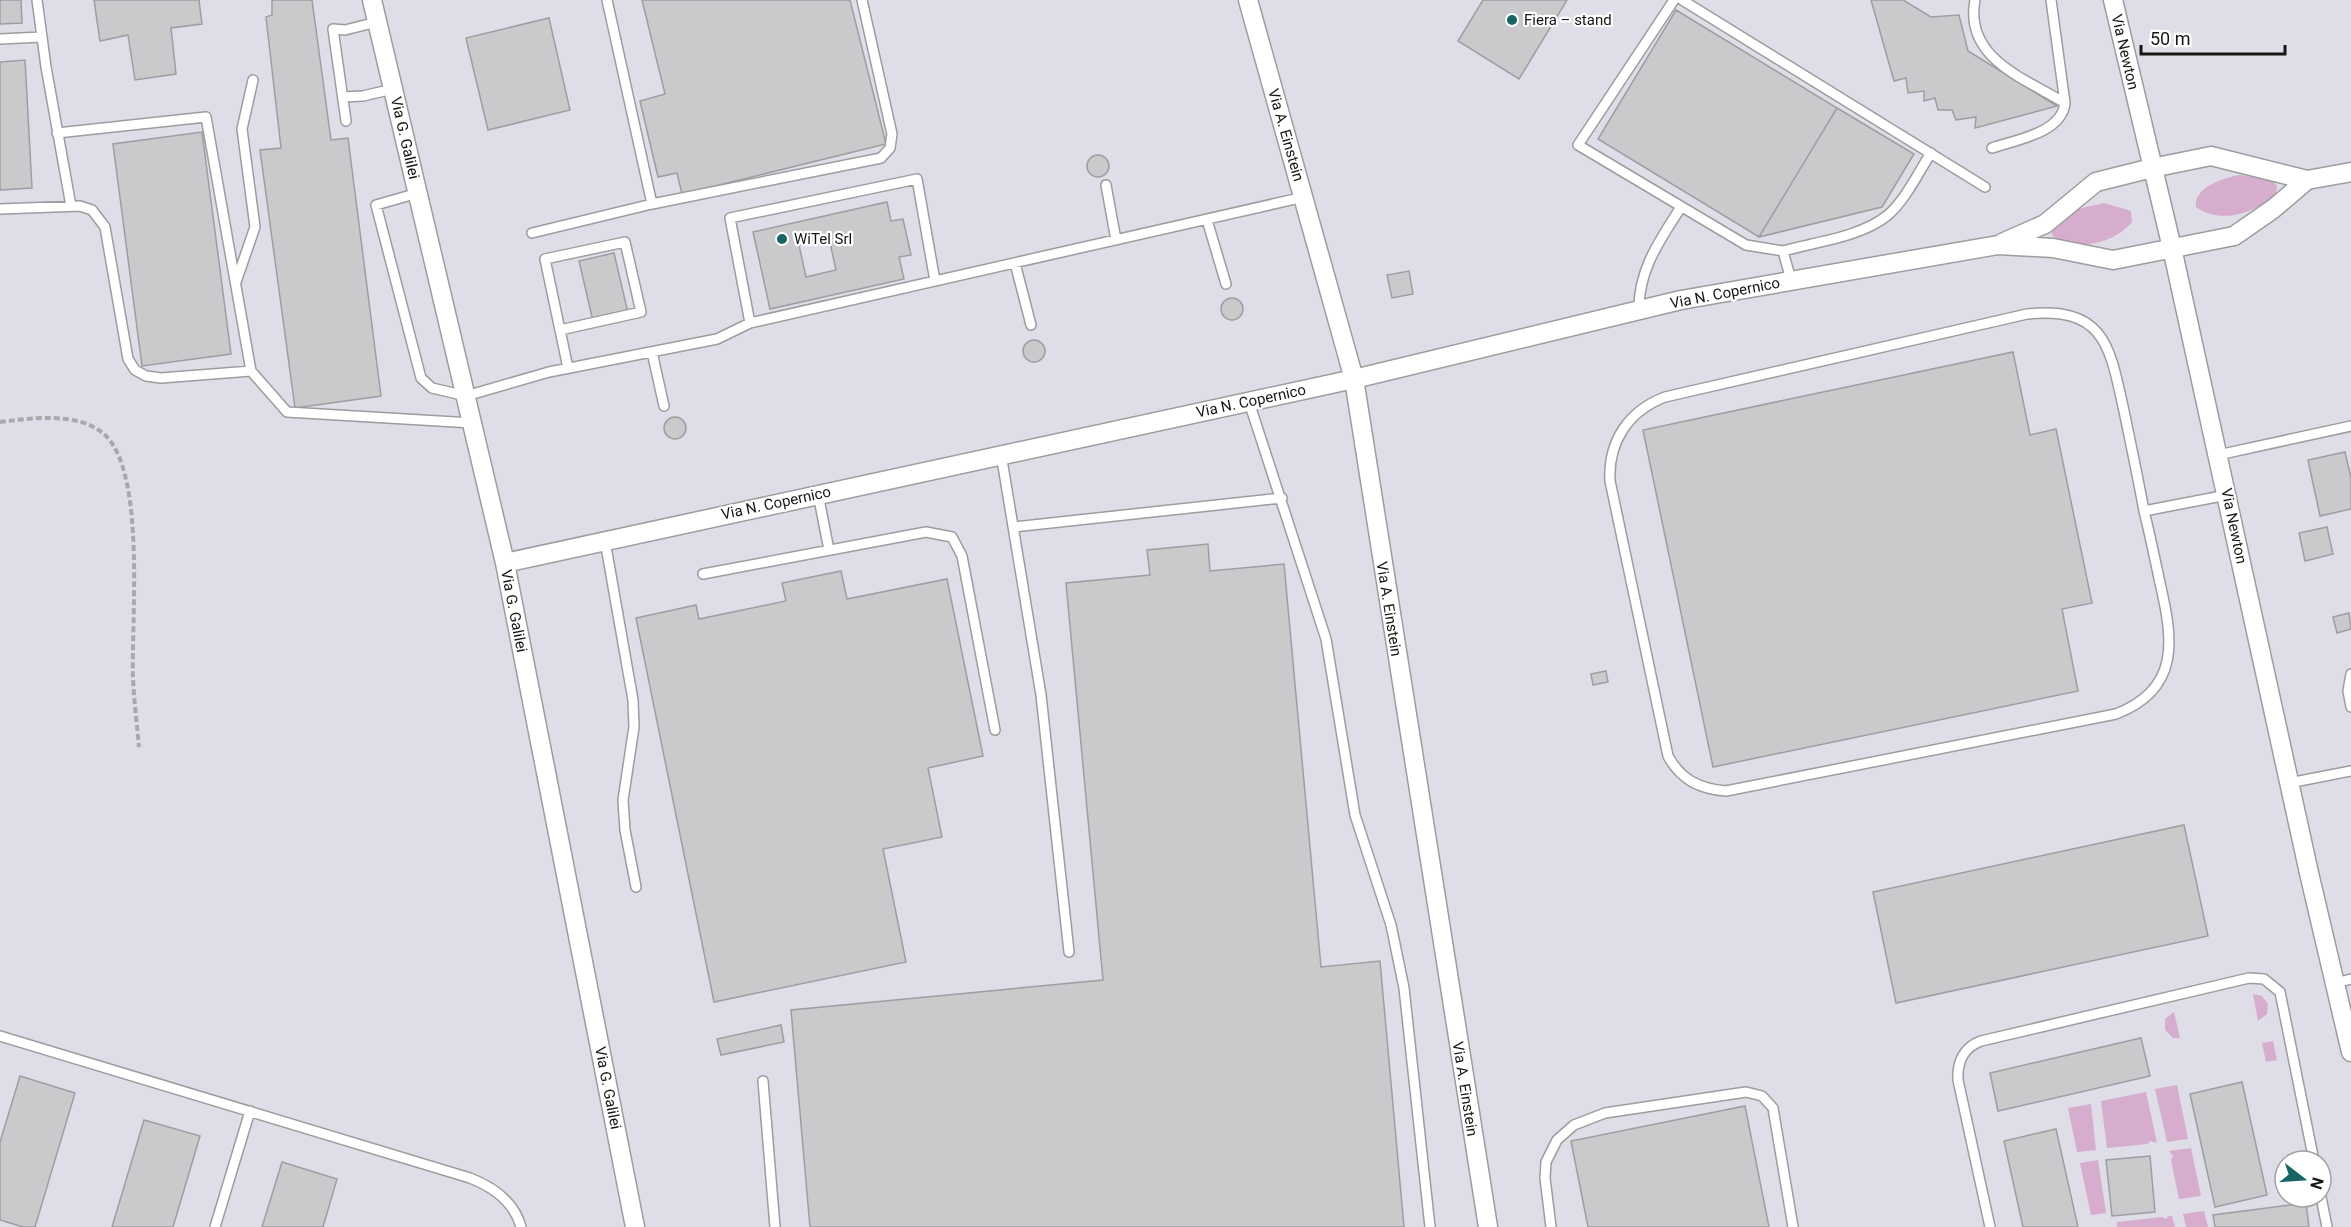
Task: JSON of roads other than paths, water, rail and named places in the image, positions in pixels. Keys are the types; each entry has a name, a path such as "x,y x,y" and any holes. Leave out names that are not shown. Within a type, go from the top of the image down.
{"street":[{"name":"Via G. Galilei","path":"372,0 505,563 635,1227"},
{"name":"Via A. Einstein","path":"1248,0 1354,379 1488,1227"},
{"name":"Via Newton","path":"2113,0 2172,248 2289,783 2343,981 2351,1052"},
{"path":"1998,245 2045,224 2096,182 2152,168 2211,156 2307,180 2351,172"},
{"path":"1998,245 2054,248 2113,260 2234,236 2273,209 2307,180"},
{"name":"Via N. Copernico","path":"505,563 1354,379 1639,311 1791,280 1998,245"}],"lane":[{"path":"37,0 41,37 71,206"},
{"path":"607,0 652,204"},
{"path":"532,233 652,204 876,159 887,153 892,134 862,0"},
{"path":"1674,0 1578,146 1746,245 1783,251 1857,231 1887,215 1904,196 1931,153"},
{"path":"1682,0 1985,187"},
{"path":"1975,0 1974,18 1982,47 1997,61 2065,103"},
{"path":"1992,148 2052,126 2060,118 2065,103 2051,0"},
{"path":"346,121 333,29 345,30 378,22"},
{"path":"0,39 41,37"},
{"path":"235,284 255,227 242,129 252,80"},
{"path":"343,97 363,96 393,88"},
{"path":"57,133 206,117 250,371 287,412 472,423"},
{"path":"750,323 730,218 917,179 935,281"},
{"path":"1106,185 1116,240"},
{"path":"418,193 376,205 421,378 432,388 466,396 568,368 717,339 750,323 1304,197"},
{"path":"0,209 71,206 92,210 105,227 123,344 135,370 146,376 161,378 250,371"},
{"path":"1639,311 1640,283 1646,266 1681,207"},
{"path":"1207,220 1226,284"},
{"path":"560,330 641,312 625,242 545,259 568,368"},
{"path":"1783,251 1791,280"},
{"path":"1015,263 1031,326"},
{"path":"2061,313 2086,322 2110,348 2144,511 2170,637 2166,666 2152,691 2142,701 2116,714 1726,791 1702,787 1682,776 1668,756 1610,482 1609,465 1612,451 1625,426 1641,408 1665,397 2027,314 2061,313"},
{"path":"652,352 664,406"},
{"path":"1248,402 1282,498 1326,639 1355,815 1391,925 1400,963 1430,1227"},
{"path":"2218,455 2351,426"},
{"path":"1001,454 1041,695 1069,952"},
{"path":"818,494 829,550"},
{"path":"2144,511 2227,495"},
{"path":"1012,527 1282,498"},
{"path":"703,574 926,532 952,537 962,556 994,730"},
{"path":"605,541 633,700 633,737 623,800 625,830 636,887"},
{"path":"2351,674 2348,684 2351,707"},
{"path":"2289,783 2351,771"},
{"path":"1990,1227 1958,1080 1958,1066 1967,1050 1981,1041 2249,978 2265,978 2280,992 2312,1149"},
{"path":"0,1036 486,1184 507,1201 521,1227"},
{"path":"763,1081 775,1227"},
{"path":"1551,1227 1545,1178 1546,1162 1557,1140 1574,1125 1605,1113 1746,1092 1762,1096 1773,1108 1792,1227"},
{"path":"214,1227 249,1111"},
{"path":"2323,1209 2327,1227"}],"place":[{"name":"Fiera – stand","path":"1512,20"},
{"name":"WiTel Srl","path":"782,239"}]}
